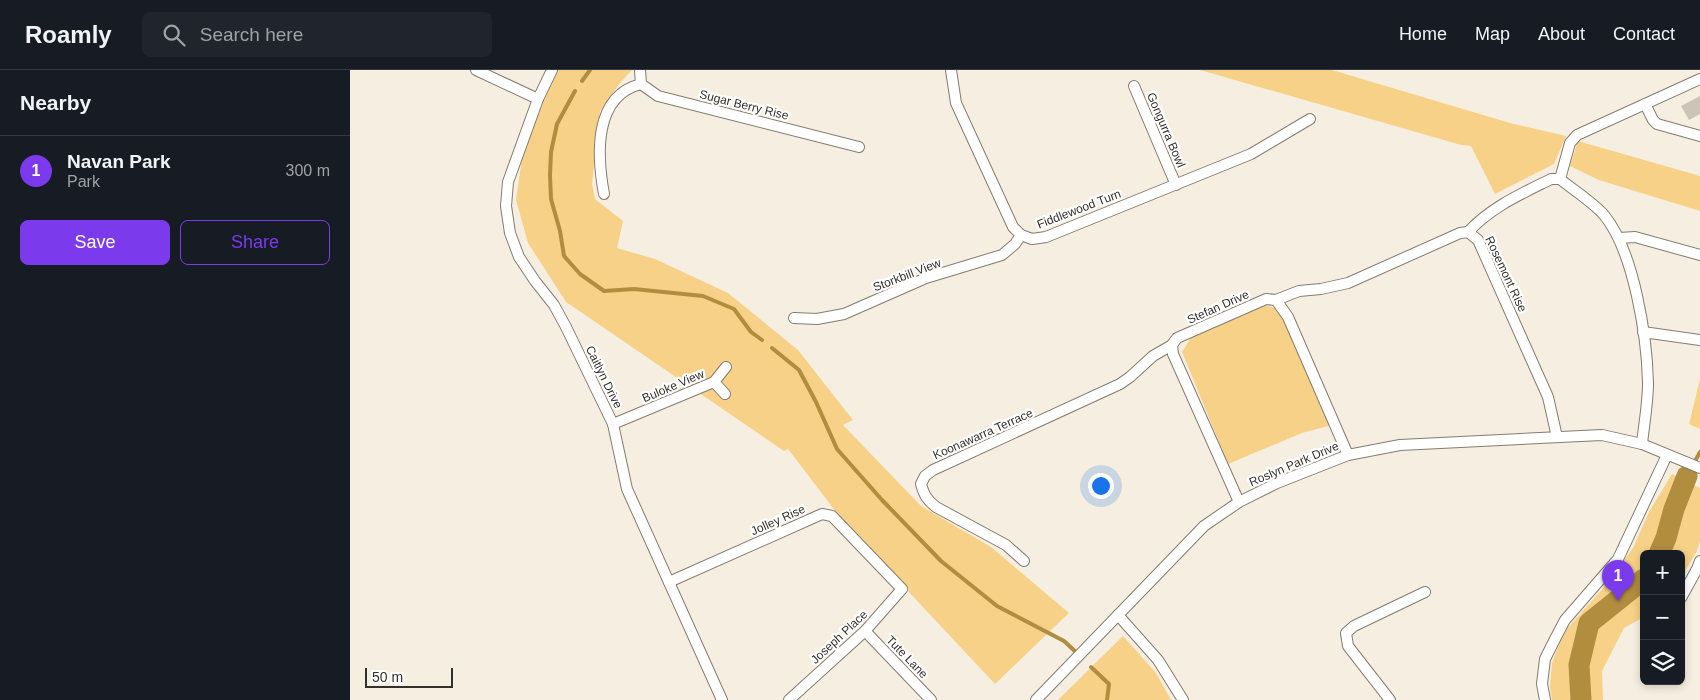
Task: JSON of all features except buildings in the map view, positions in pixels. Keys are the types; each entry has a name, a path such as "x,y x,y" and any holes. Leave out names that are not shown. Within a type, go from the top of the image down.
{"street":[{"path":"476,70 538,99"},
{"name":"Caitlyn Drive","path":"552,70 538,99 508,182 506,206 510,233 519,257 554,305 613,424 627,489 722,700"},
{"path":"604,194 600,171 599,147 604,118 619,94 628,87 640,84 640,70"},
{"path":"951,70 956,103 1008,220 1012,227 1021,235"},
{"path":"1560,179 1570,143 1577,135 1700,79"},
{"name":"Sugar Berry Rise","path":"640,84 658,96 859,148"},
{"name":"Gongurra Bowl","path":"1134,86 1176,185"},
{"path":"1645,104 1657,124 1700,136"},
{"name":"Fiddlewood Turn","path":"1021,235 1032,239 1046,237 1176,185 1251,154 1310,119"},
{"path":"1468,232 1478,220 1496,207 1551,179 1560,179 1604,215 1618,238 1635,285 1643,332 1648,384 1642,444"},
{"name":"Rosemont Rise","path":"1276,300 1299,291 1321,289 1348,283 1460,233 1468,232 1478,240 1548,397 1557,437"},
{"name":"Storkbill View","path":"794,318 816,318 844,314 926,278 1002,255 1015,244 1021,235"},
{"path":"1618,238 1635,237 1700,255"},
{"name":"Stefan Drive","path":"1172,345 1177,338 1266,299 1276,300"},
{"path":"1276,300 1288,317 1348,455"},
{"path":"1643,332 1700,340"},
{"path":"1172,345 1172,354 1240,502"},
{"name":"Koonawarra Terrace","path":"1024,561 1006,545 936,507 927,499 923,492 921,484 926,476 933,470 1120,384 1153,356 1172,345"},
{"name":"Buloke View","path":"613,424 714,382 726,367"},
{"name":"Buloke View","path":"714,382 725,394"},
{"name":"Roslyn Park Drive","path":"1036,700 1097,639 1204,526 1240,502 1276,483 1348,455 1400,445 1602,435 1642,444 1700,468"},
{"path":"1545,700 1542,684 1545,659 1556,637 1565,620 1618,559 1668,454"},
{"name":"Jolley Rise","path":"669,582 822,514 832,516 902,589"},
{"path":"1683,595 1700,561"},
{"name":"Joseph Place","path":"789,700 866,631 902,589"},
{"path":"1390,700 1348,646 1346,633 1354,626 1425,592"},
{"path":"1118,615 1158,660 1183,700"},
{"name":"Tute Lane","path":"866,631 931,700"}],"shaded area":[{"path":"557,70 632,70 600,111 592,184 595,199 623,221 617,248 655,259 728,293 798,350 853,420 843,425 921,506 991,547 1069,613 995,684 846,525 788,449 784,451 566,302 528,243 516,200 523,151"},
{"path":"1200,70 1332,70 1510,123 1566,136 1554,164 1495,194 1471,146 1461,145"},
{"path":"1578,141 1700,176 1700,211 1599,180 1570,166"},
{"path":"1264,305 1279,309 1332,425 1302,433 1228,464 1182,352 1192,336"},
{"path":"1700,379 1700,429 1689,424"},
{"path":"1672,474 1700,488 1700,541 1697,551 1685,571 1685,550 1640,550 1640,619 1624,628 1602,671 1603,700 1552,700 1550,688 1552,663 1564,632 1607,584 1633,548 1649,512"},
{"path":"1123,636 1156,673 1171,700 1058,700"}],"waterway":[{"path":"582,81 590,70"},
{"path":"575,91 557,124 551,152 551,199 560,231 564,256 580,274 604,291 634,289 703,296 734,309 751,332 762,340"},
{"path":"772,348 799,370 837,449 882,500 941,561 997,606 1064,641 1078,654"},
{"path":"1687,476 1700,452"},
{"path":"1661,550 1687,476"},
{"path":"1581,700 1579,665 1589,623 1640,582"},
{"path":"1091,667 1109,684 1107,700"}],"place":[{"name":"Navan Park","path":"1618,601"}]}
